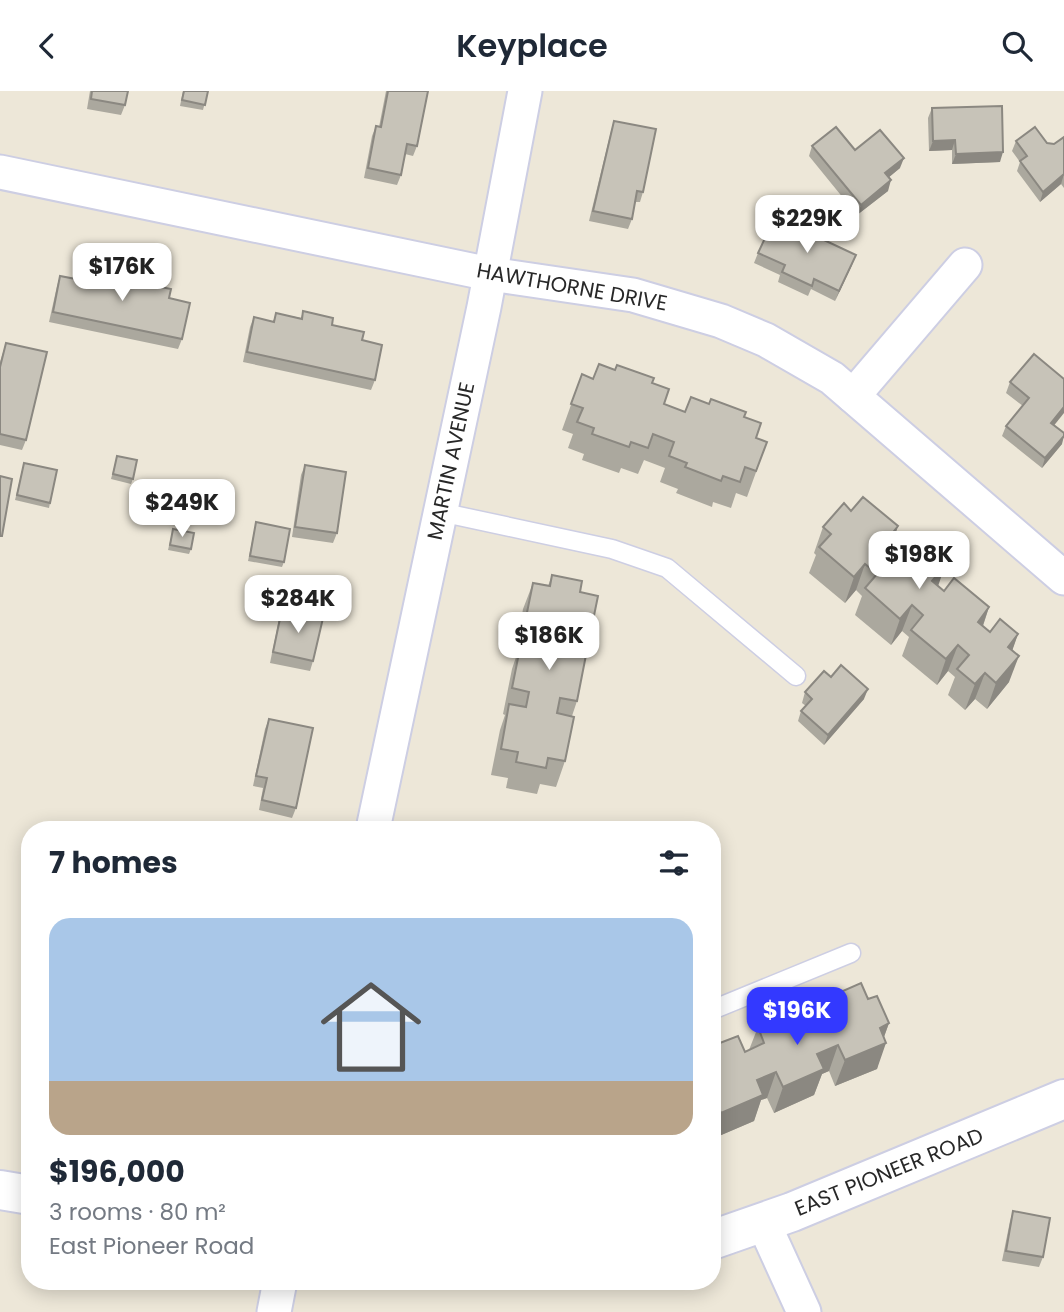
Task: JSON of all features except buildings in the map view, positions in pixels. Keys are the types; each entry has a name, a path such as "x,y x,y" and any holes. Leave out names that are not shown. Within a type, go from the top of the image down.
{"main road":[{"name":"EAST PIONEER ROAD","path":"721,1237 1064,1099"},
{"path":"0,1189 21,1193"}],"street":[{"name":"MARTIN AVENUE","path":"375,821 490,274 525,91"},
{"name":"HAWTHORNE DRIVE","path":"0,172 490,274 633,295 685,308 774,344 832,378 1064,578"},
{"path":"853,396 965,265"},
{"path":"763,1222 804,1312"},
{"path":"274,1312 278,1290"}],"lane":[{"path":"440,512 612,549 667,568 796,676"},
{"path":"721,1006 851,953"}]}
